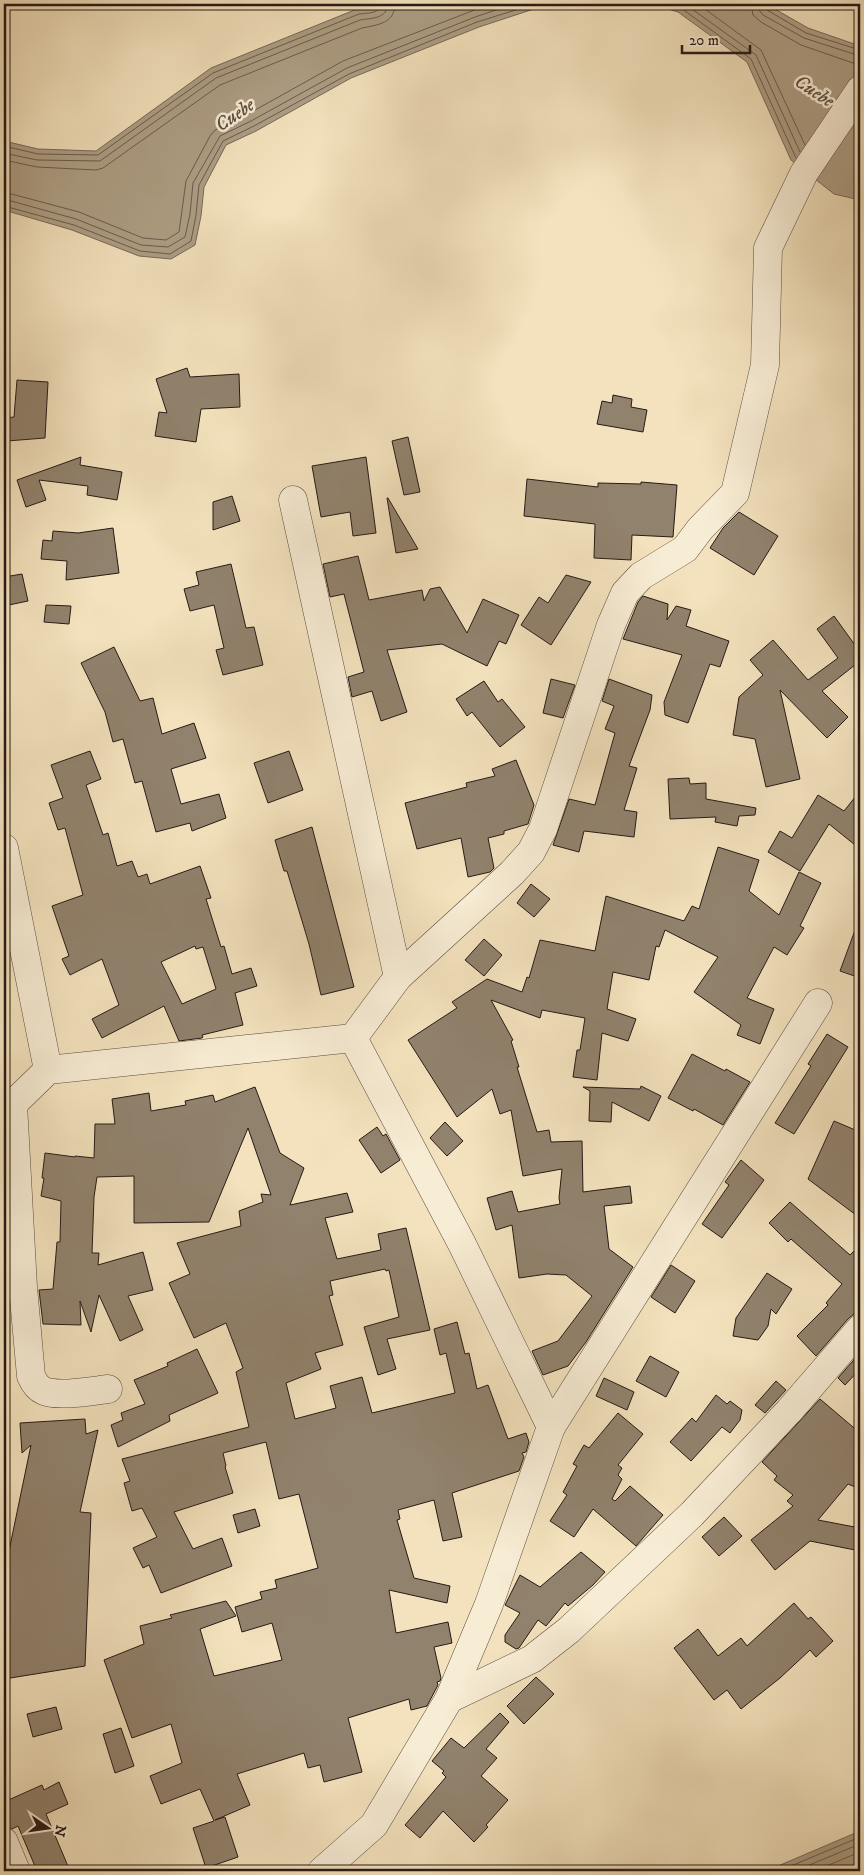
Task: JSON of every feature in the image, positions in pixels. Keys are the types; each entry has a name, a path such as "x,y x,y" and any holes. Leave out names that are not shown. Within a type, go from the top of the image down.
{"street":[{"path":"108,1389 56,1393 45,1391 36,1385 31,1376 8,1106 48,1070 354,1038 398,977 512,873 531,852 543,829 611,624 625,593 640,576 685,548 700,529 735,494 765,365 768,248 804,173 860,90"},
{"path":"293,500 398,977"},
{"path":"4,848 48,1070"},
{"path":"322,1871 374,1825 449,1700 489,1604 551,1427 818,1003"},
{"path":"354,1038 462,1244 551,1427"},
{"path":"449,1700 532,1659 569,1630 692,1514 789,1411 860,1329"},
{"path":"4,1842 16,1871"}],"water":[{"name":"Cuebe","path":"390,4 559,4 546,5 479,27 351,78 256,131 226,145 204,187 195,245 171,259 139,256 72,230 4,210 4,141 38,149 96,151 211,68 357,9"},
{"name":"Cuebe","path":"652,4 766,4 808,28 860,46 860,200 834,194 791,160 747,62 678,12"},
{"path":"860,1831 860,1871 769,1871 771,1869"}],"building":[{"path":"187,368 190,377 239,374 240,407 201,409 196,442 155,436 159,412 167,413 156,379"},
{"path":"17,380 48,382 45,438 7,441 5,418 14,417"},
{"path":"613,395 632,399 631,407 647,410 643,432 597,424 602,401 612,403"},
{"path":"408,437 420,492 404,495 392,441"},
{"path":"81,457 80,465 122,472 117,500 87,495 88,486 39,480 46,500 26,507 17,480"},
{"path":"366,457 376,533 353,536 350,512 321,517 312,466"},
{"path":"527,479 598,487 598,483 641,484 641,482 677,485 673,537 632,535 631,560 594,558 595,524 524,516"},
{"path":"232,496 240,521 213,530 213,502"},
{"path":"388,498 418,549 396,553"},
{"path":"739,512 778,536 754,575 710,548 723,528"},
{"path":"113,528 119,573 66,580 67,561 41,559 43,540 52,541 53,531 78,533"},
{"path":"358,556 369,600 422,590 424,601 430,589 440,587 467,633 483,599 519,615 506,644 499,641 487,666 442,644 387,650 407,712 381,721 372,691 352,697 348,677 364,672 344,594 330,597 323,564"},
{"path":"231,564 246,628 254,627 263,665 223,675 216,650 224,648 214,605 190,611 184,589 199,585 196,572"},
{"path":"22,574 28,601 4,606 4,577"},
{"path":"566,575 591,582 551,645 521,625 539,597 548,603"},
{"path":"643,596 668,604 667,620 676,606 691,610 686,626 729,641 720,667 710,664 688,723 665,715 664,702 682,655 623,639 638,602"},
{"path":"46,605 71,606 69,624 44,622"},
{"path":"834,616 860,652 860,661 822,691 848,717 827,738 780,690 800,779 766,787 755,739 733,735 739,697 763,675 750,660 773,640 808,680 838,658 817,629"},
{"path":"114,647 140,701 153,698 162,734 194,723 206,758 171,769 181,804 219,794 226,818 192,831 190,823 156,832 142,781 135,783 123,739 113,742 105,712 81,663"},
{"path":"551,679 575,685 563,718 543,713"},
{"path":"609,679 652,695 650,710 629,766 637,768 624,810 637,812 634,837 584,831 579,852 553,845 569,799 595,805 615,733 605,729 614,706 602,701"},
{"path":"484,681 498,702 502,699 525,727 500,747 472,712 467,716 456,699"},
{"path":"90,751 101,779 86,785 103,835 108,833 117,866 132,861 138,877 147,874 150,884 200,866 211,898 206,899 221,947 224,946 232,974 251,968 257,986 235,993 243,1025 202,1035 202,1038 179,1041 164,1006 102,1038 92,1019 119,1005 102,959 70,975 62,959 69,956 52,906 83,895 65,828 58,830 49,803 63,798 51,765","holes":["195,946 196,949 203,947 216,989 182,1004 161,962"]},
{"path":"289,751 303,790 268,803 254,763"},
{"path":"516,760 534,805 528,824 504,831 504,834 488,838 494,868 490,872 468,877 461,838 417,849 405,803 467,787 466,783 495,776 492,769"},
{"path":"689,778 690,784 706,783 706,799 756,808 755,815 739,816 737,826 715,822 716,817 670,819 668,779"},
{"path":"860,791 860,849 829,824 800,871 768,852 780,831 792,838 818,795 844,811"},
{"path":"312,827 354,987 321,995 309,944 287,871 284,871 275,840"},
{"path":"718,847 759,860 749,891 779,915 799,872 821,883 800,926 804,928 787,955 774,947 747,998 774,1009 760,1044 737,1035 741,1025 694,992 718,957 665,930 659,947 656,946 649,980 613,972 607,1009 636,1019 628,1041 602,1033 597,1080 573,1077 585,1018 542,1010 540,1018 491,1000 513,1040 511,1041 519,1067 517,1067 537,1132 549,1130 551,1142 582,1141 583,1192 630,1186 632,1203 604,1206 609,1249 633,1267 586,1342 568,1366 543,1375 532,1351 558,1341 592,1296 566,1275 547,1274 519,1278 512,1225 496,1230 487,1198 512,1191 518,1212 560,1204 562,1169 523,1176 511,1110 500,1114 492,1089 457,1117 408,1040 457,1008 452,1002 487,979 522,992 527,977 529,978 540,940 595,951 606,896 684,921 692,906 699,909"},
{"path":"531,884 550,899 534,917 517,903"},
{"path":"858,922 860,922 860,978 840,971"},
{"path":"484,939 502,955 484,976 465,960"},
{"path":"827,1034 848,1047 794,1134 775,1123 811,1066 808,1064"},
{"path":"692,1054 750,1082 723,1125 694,1109 693,1111 668,1098"},
{"path":"641,1086 661,1096 649,1121 612,1102 611,1122 589,1121 590,1091 583,1087 640,1089"},
{"path":"255,1087 280,1153 304,1168 290,1205 347,1193 353,1212 325,1218 337,1259 381,1250 378,1234 406,1228 430,1330 387,1339 396,1369 378,1375 364,1327 399,1317 389,1270 386,1271 385,1269 330,1281 333,1295 329,1296 343,1345 315,1353 321,1369 286,1383 295,1419 336,1408 330,1386 362,1377 372,1413 455,1393 446,1353 440,1355 434,1329 457,1322 465,1354 469,1353 477,1389 488,1385 508,1439 526,1433 529,1442 526,1452 522,1453 524,1457 519,1471 452,1493 462,1537 443,1541 434,1500 398,1510 400,1519 397,1520 414,1578 450,1586 447,1603 389,1590 396,1633 448,1622 452,1643 434,1647 441,1678 437,1682 438,1685 427,1706 411,1710 409,1699 348,1718 362,1772 324,1782 320,1765 308,1768 304,1753 237,1774 250,1805 215,1820 225,1817 238,1857 206,1868 193,1828 214,1821 200,1789 161,1804 150,1776 182,1763 171,1724 132,1738 104,1660 144,1644 140,1626 172,1618 170,1615 226,1601 236,1616 200,1629 214,1676 282,1660 272,1623 242,1632 235,1607 262,1599 260,1592 277,1588 275,1580 318,1568 299,1494 279,1499 266,1442 223,1453 233,1493 174,1512 193,1549 222,1538 232,1566 161,1593 149,1565 143,1568 133,1548 157,1537 142,1508 132,1511 124,1483 130,1481 122,1459 249,1427 236,1372 243,1368 226,1323 194,1338 169,1283 190,1274 177,1243 241,1226 239,1211 263,1202 261,1194 271,1195 248,1128 209,1222 134,1223 134,1176 97,1177 94,1197 92,1253 99,1253 98,1265 143,1252 153,1290 128,1296 143,1330 120,1341 99,1295 91,1332 80,1301 81,1325 43,1324 39,1290 53,1289 57,1242 60,1242 61,1201 41,1196 44,1178 42,1178 45,1153 94,1158 95,1124 115,1124 112,1099 149,1093 151,1111 186,1105 185,1101 213,1095 215,1102"},
{"path":"834,1121 860,1132 860,1218 808,1179"},
{"path":"445,1122 463,1141 447,1156 430,1138"},
{"path":"377,1127 383,1136 386,1134 400,1160 381,1173 359,1140"},
{"path":"741,1160 764,1180 722,1238 702,1224 729,1185 725,1182"},
{"path":"790,1202 850,1255 860,1245 860,1314 854,1314 848,1319 816,1356 797,1336 828,1305 826,1303 842,1284 791,1239 788,1242 769,1223"},
{"path":"671,1265 695,1281 675,1313 651,1297"},
{"path":"767,1273 792,1289 776,1314 771,1309 768,1326 758,1340 733,1336 736,1318"},
{"path":"197,1349 218,1393 169,1415 170,1421 118,1447 111,1425 123,1420 121,1413 145,1404 134,1380 168,1366 167,1363"},
{"path":"860,1353 860,1369 845,1385 838,1378"},
{"path":"650,1356 679,1372 666,1397 636,1381"},
{"path":"604,1378 634,1392 627,1410 596,1396"},
{"path":"776,1381 786,1390 765,1413 755,1405"},
{"path":"716,1395 727,1404 730,1401 742,1410 740,1420 730,1433 722,1427 691,1461 670,1442 692,1418 696,1422"},
{"path":"820,1399 860,1433 860,1489 848,1484 818,1520 860,1528 860,1551 810,1541 775,1570 751,1540 793,1506 787,1501 793,1495 774,1480 777,1476 762,1462"},
{"path":"618,1413 643,1434 618,1465 622,1468 618,1475 622,1479 612,1499 615,1501 630,1486 663,1515 636,1546 593,1509 574,1537 550,1521 567,1495 563,1492 577,1466 573,1464 584,1445 589,1448"},
{"path":"85,1419 86,1434 98,1430 80,1512 91,1513 85,1666 4,1679 4,1575 31,1445 22,1453 20,1423"},
{"path":"255,1509 260,1526 238,1533 233,1515"},
{"path":"724,1517 742,1536 719,1556 702,1537"},
{"path":"581,1552 605,1572 568,1606 565,1603 546,1626 538,1620 519,1648 516,1649 505,1642 505,1635 520,1613 505,1605 520,1575 540,1587"},
{"path":"794,1603 808,1619 811,1617 833,1641 816,1657 810,1650 780,1678 741,1709 727,1690 714,1700 674,1648 698,1629 718,1656 741,1638 747,1646"},
{"path":"536,1677 554,1694 524,1724 507,1706"},
{"path":"56,1707 62,1729 33,1737 27,1714"},
{"path":"500,1713 509,1722 486,1749 497,1758 481,1776 508,1800 474,1842 443,1811 420,1838 405,1825 446,1777 442,1773 444,1771 432,1761 451,1738 464,1748"},
{"path":"121,1728 134,1766 115,1773 103,1734"},
{"path":"59,1782 68,1804 46,1814 70,1871 37,1871 18,1826 12,1829 8,1827 4,1818 4,1802 42,1785 44,1790"}]}
